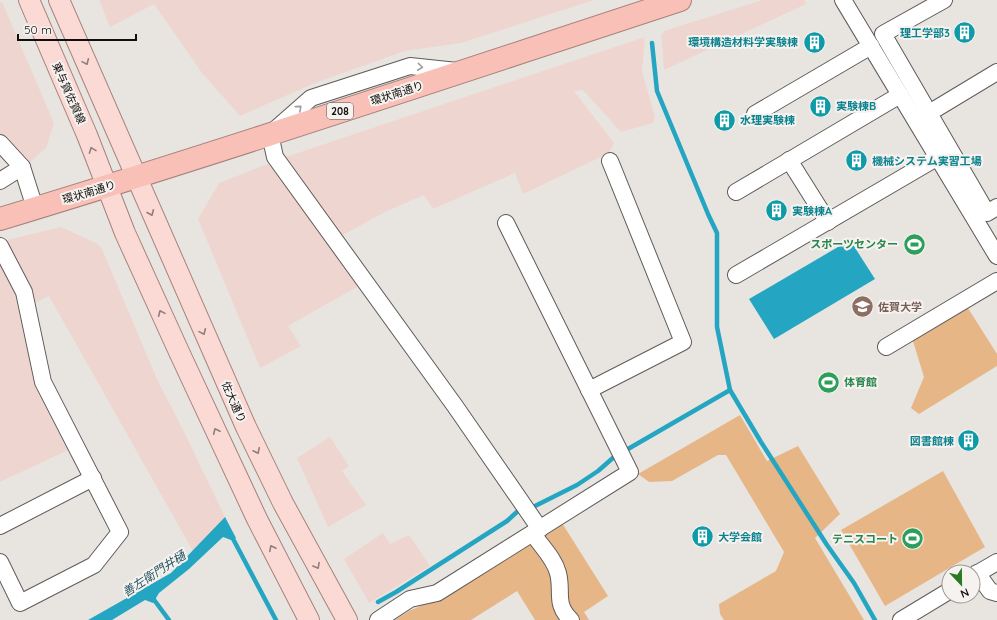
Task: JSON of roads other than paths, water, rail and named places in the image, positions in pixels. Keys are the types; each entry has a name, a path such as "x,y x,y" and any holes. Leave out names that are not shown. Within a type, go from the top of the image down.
{"highway":[{"name":"環状南通り","path":"0,219 270,134 680,0"}],"main road":[{"name":"東与賀佐賀線","path":"29,0 87,135 106,186"},
{"path":"59,0 136,177"},
{"name":"佐大通り","path":"136,177 246,427 283,503 347,620"},
{"path":"106,186 125,233 257,520 309,620"}],"street":[{"path":"843,0 997,256"},
{"path":"944,0 883,34 929,113 992,210"},
{"path":"755,114 871,46"},
{"path":"929,113 997,72"},
{"path":"736,192 900,95"},
{"path":"270,134 275,157 455,406 536,532 554,562 559,575 559,601 564,614 571,620"},
{"path":"0,143 22,167 35,208"},
{"path":"736,275 938,158"},
{"path":"789,160 828,222"},
{"path":"589,390 683,342 610,161"},
{"path":"0,181 22,167"},
{"path":"378,620 410,600 437,593 630,472 506,223"},
{"path":"0,246 24,292 43,382 120,532 94,565 20,602 0,562"},
{"path":"886,347 997,281"},
{"path":"0,526 93,478"},
{"path":"981,571 997,562"},
{"path":"981,581 990,591 997,593"},
{"path":"901,620 941,596"}],"water":[{"path":"850,240 875,279 774,339 749,299"},
{"path":"225,517 236,538 231,540 223,537 189,569 159,593 153,603 145,600 112,620 88,620 171,573"}],"waterway":[{"path":"652,43 657,91 717,233 717,327 730,390 761,442 827,545 854,583 875,620"},
{"path":"628,449 730,390"},
{"path":"535,506 577,485 598,471 614,457"},
{"path":"378,602 507,521 519,510"},
{"name":"善左衛門井樋","path":"231,535 276,620"},
{"path":"152,597 169,620"}],"place":[{"name":"理工学部3","path":"965,33"},
{"name":"環境構造材料学実験棟","path":"814,42"},
{"name":"実験棟B","path":"821,106"},
{"name":"水理実験棟","path":"724,120"},
{"name":"機械システム実習工場","path":"856,161"},
{"name":"実験棟A","path":"776,211"},
{"name":"スポーツセンター","path":"914,244"},
{"name":"佐賀大学","path":"862,307"},
{"name":"体育館","path":"828,382"},
{"name":"図書館棟","path":"969,441"},
{"name":"大学会館","path":"703,537"},
{"name":"テニスコート","path":"913,539"}]}
